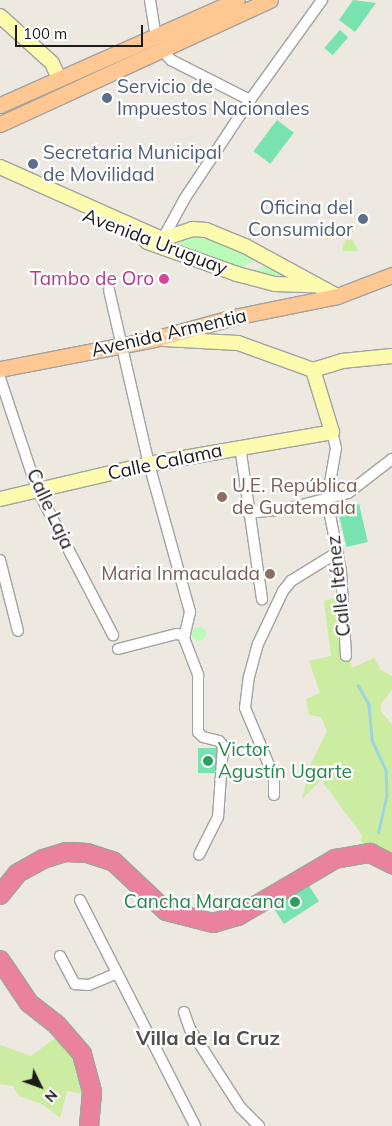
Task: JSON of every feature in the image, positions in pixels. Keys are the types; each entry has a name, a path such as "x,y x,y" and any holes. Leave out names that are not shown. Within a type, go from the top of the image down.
{"highway":[{"path":"2,889 26,868 50,856 66,852 87,853 114,862 166,911 213,923 238,916 335,859 370,852 392,864"},
{"path":"0,960 29,1003 57,1025 82,1054 92,1092 89,1126"}],"main road":[{"path":"0,124 30,110 237,0"},
{"path":"0,105 59,79 270,0"},
{"path":"0,16 52,63 59,79 57,91 34,103 30,110"},
{"name":"Avenida Uruguay","path":"0,168 52,195 161,243 275,284 316,285"},
{"name":"Avenida Uruguay","path":"0,178 52,195"},
{"name":"Avenida Uruguay","path":"161,243 192,229 206,230 245,246 337,296"},
{"path":"376,280 392,264"},
{"name":"Avenida Armentia","path":"0,369 154,339 234,316 337,296 392,275"},
{"path":"154,339 238,344 313,370 342,361 392,356"},
{"name":"Calle Iténez","path":"313,370 332,432"},
{"name":"Calle Calama","path":"0,499 149,464 240,446 332,432"}],"street":[{"path":"150,0 158,43 171,60 250,100"},
{"path":"161,243 250,100 322,0"},
{"path":"109,290 149,464 190,612 184,635 198,675 198,733 219,741 223,746 218,817 199,855"},
{"name":"Calle Laja","path":"0,378 37,489 112,635"},
{"name":"Calle Iténez","path":"332,432 336,448 327,500 338,552 346,656"},
{"path":"240,446 248,514 262,599"},
{"path":"248,514 327,500 357,489 392,459"},
{"path":"274,795 274,778 245,708 249,677 258,644 288,584 338,552"},
{"path":"0,560 18,630"},
{"path":"118,649 176,634 184,635"},
{"path":"80,900 115,974 195,1126"},
{"path":"60,956 75,984 89,985 115,974"},
{"path":"184,1012 190,1029 240,1107 259,1126"}],"green space":[{"path":"353,0 376,3 355,32 339,20"},
{"path":"340,30 348,37 333,55 324,48"},
{"path":"277,120 294,133 270,164 254,151"},
{"path":"323,226 336,228 338,234 327,240"},
{"path":"199,238 217,242 255,260 240,268 179,246 183,239"},
{"path":"345,240 353,240 358,251 342,251"},
{"path":"265,266 292,278 276,278 253,271"},
{"path":"359,504 368,542 346,547 338,509"},
{"path":"342,578 343,627 352,668 374,658 381,670 392,676 392,690 381,704 381,711 392,725 392,854 375,845 361,843 362,835 321,780 302,799 310,766 327,731 321,717 309,715 306,699 320,693 309,661 331,656 324,601 334,598"},
{"path":"199,627 204,629 206,634 204,639 199,641 194,639 192,634 194,629"},
{"name":"Victor Agustín Ugarte","path":"198,748 217,748 217,773 198,773"},
{"name":"Cancha Maracana","path":"306,881 319,901 284,924 271,904"},
{"path":"58,1036 75,1057 84,1090 83,1094 67,1091 60,1118 42,1104 19,1096 13,1086 0,1084 0,1045 31,1056"}],"waterway":[{"path":"358,685 369,704 372,740 386,770 387,796 379,832"}],"place":[{"name":"Servicio de Impuestos Nacionales","path":"107,98"},
{"name":"Secretaria Municipal de Movilidad","path":"33,164"},
{"name":"Oficina del Consumidor","path":"363,219"},
{"name":"Tambo de Oro","path":"164,279"},
{"name":"U.E. República de Guatemala","path":"222,497"},
{"name":"Maria Inmaculada","path":"270,574"},
{"name":"Victor Agustín Ugarte","path":"208,761"},
{"name":"Cancha Maracana","path":"295,902"}],"district":[{"name":"Villa de la Cruz","path":"208,1037"}]}
